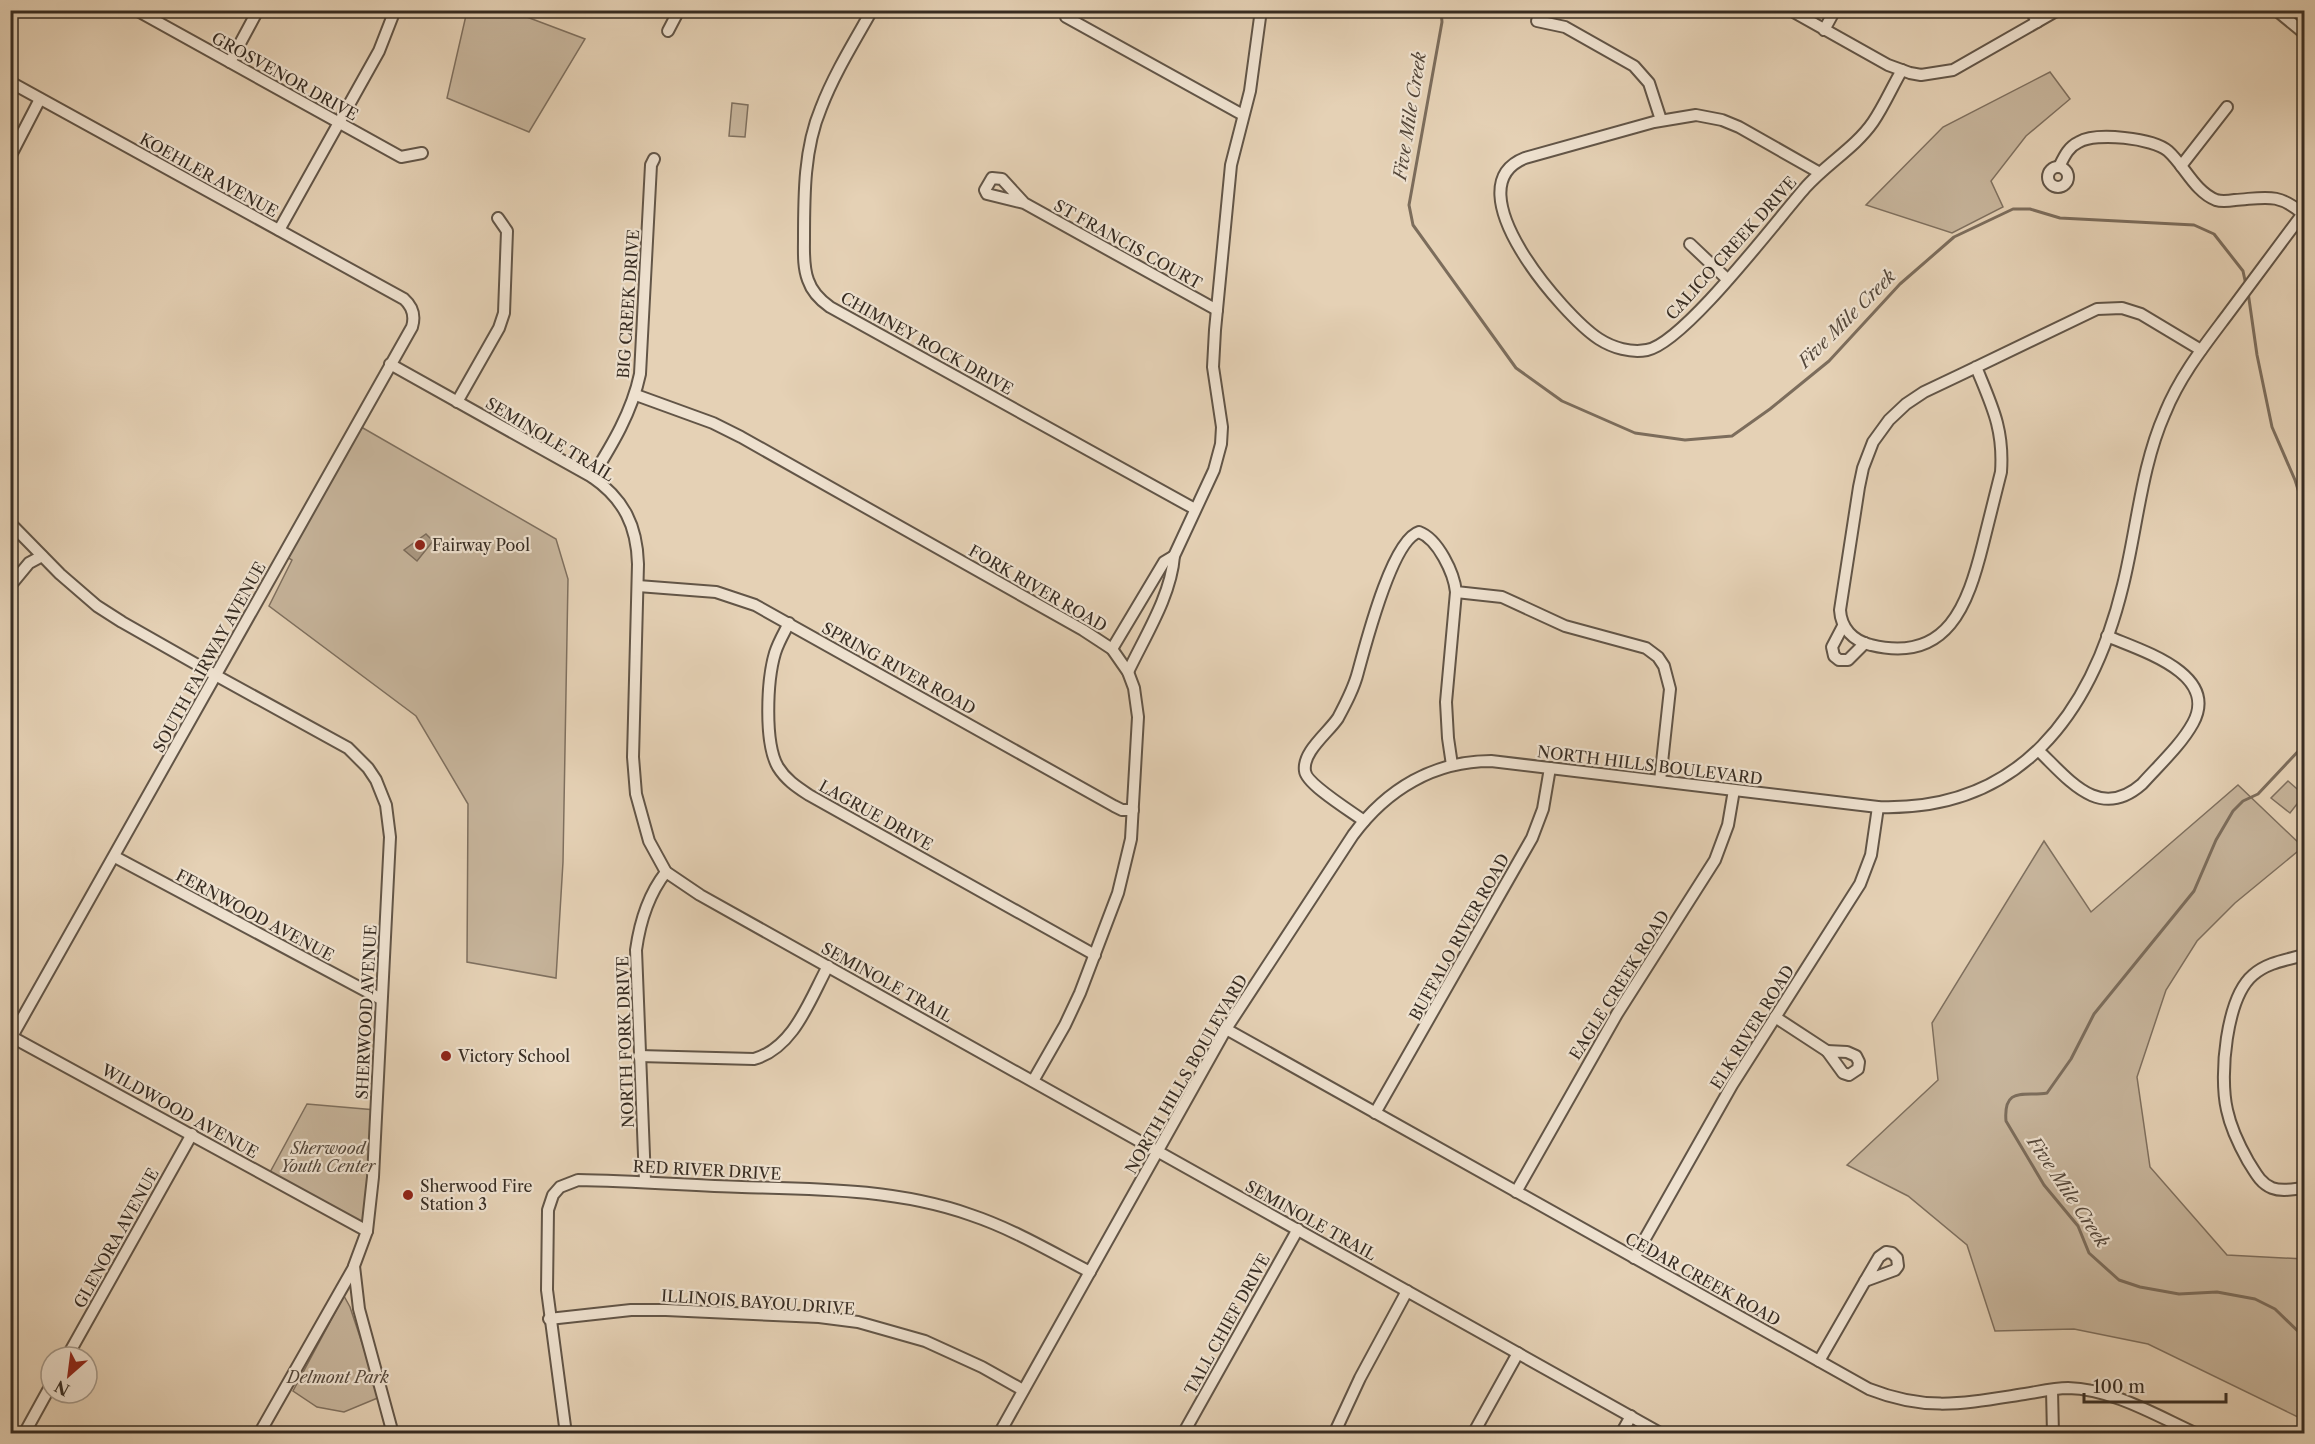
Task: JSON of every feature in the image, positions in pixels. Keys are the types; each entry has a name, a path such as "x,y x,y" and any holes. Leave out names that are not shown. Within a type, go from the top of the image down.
{"street":[{"name":"GROSVENOR DRIVE","path":"136,10 401,157 422,153"},
{"path":"230,62 258,10"},
{"path":"279,230 379,51 395,10"},
{"path":"668,31 679,10"},
{"name":"CHIMNEY ROCK DRIVE","path":"872,10 831,83 813,134 808,160 804,228 804,266 812,290 830,307 1195,509"},
{"path":"1128,672 1161,602 1173,567 1174,556 1214,470 1221,444 1222,427 1214,367 1217,310 1231,165 1250,91 1261,10"},
{"path":"1790,10 1888,65 1921,75 1953,70 2058,10"},
{"path":"1824,30 1835,10"},
{"path":"2031,10 2037,22"},
{"path":"2276,10 2304,33"},
{"path":"1066,17 1243,115"},
{"path":"1537,21 1565,27 1634,66 1649,83 1661,120"},
{"name":"CALICO CREEK DRIVE","path":"1820,173 1722,120 1696,115 1661,120 1516,161 1504,174 1499,190 1501,206 1507,223 1520,248 1536,273 1575,318 1601,340 1624,350 1649,350 1661,345 1682,327 1820,173 1859,139 1873,122 1902,70"},
{"name":"KOEHLER AVENUE","path":"10,82 393,293"},
{"path":"10,157 40,99"},
{"path":"2181,166 2227,107"},
{"path":"2059,167 2070,148 2088,138 2142,140 2157,144 2168,151 2194,182 2216,200 2228,201 2273,196 2304,213"},
{"name":"BIG CREEK DRIVE","path":"592,477 611,446 636,394 641,354 651,165 654,159"},
{"name":"ST FRANCIS COURT","path":"1024,203 1217,310"},
{"name":"NORTH HILLS BOULEVARD","path":"999,1434 1226,1029 1364,820 1396,791 1419,778 1452,765 1491,761 1878,807 1927,806 1954,799 1998,781 2039,751 2051,738 2076,701 2100,656 2124,583 2156,438 2176,386 2200,350 2304,213"},
{"path":"458,402 499,328 504,313 507,231 498,218"},
{"path":"1690,244 1727,279"},
{"name":"SOUTH FAIRWAY AVENUE","path":"11,1038 412,327 414,317 408,302 393,293"},
{"path":"1976,367 1998,419 2002,451 2001,472 1969,595 1950,626 1936,638 1925,643 1898,648 1865,643 1851,635 1844,626 1840,610 1863,468 1873,442 1889,420 1906,404 1924,392 2086,314 2110,308 2122,308 2141,314 2200,350"},
{"name":"SEMINOLE TRAIL","path":"390,364 592,477 616,497 630,518 638,548 633,772 646,833 666,872 700,895 1662,1434"},
{"name":"FORK RIVER ROAD","path":"636,394 713,423 741,437 1054,612 1112,649 1128,672 1134,688 1138,717 1131,839 1123,877 1095,955 1065,1025 1033,1081"},
{"name":"SHERWOOD AVENUE","path":"10,523 77,590 97,606 217,676 348,748 368,768 376,780 386,805 390,837 373,1177 367,1231 354,1266 359,1310 393,1434"},
{"path":"1364,820 1314,785 1306,776 1305,764 1312,751 1337,719 1355,683 1378,607 1397,556 1410,536 1416,532 1423,532 1451,568 1456,592 1446,713 1452,765"},
{"path":"10,586 29,563 42,556"},
{"path":"1112,649 1164,562 1174,556"},
{"name":"SPRING RIVER ROAD","path":"638,586 716,592 755,605 1114,806 1122,810 1133,810"},
{"path":"1456,592 1502,597 1565,626 1638,645 1654,653 1665,666 1670,689 1660,781"},
{"name":"LAGRUE DRIVE","path":"789,623 775,652 769,722 771,753 785,777 809,795 1095,955"},
{"path":"1844,626 1832,647 1834,656 1839,660 1848,660 1865,643"},
{"path":"2039,751 2088,795 2103,800 2119,799 2133,793 2142,784 2195,720 2198,699 2187,676 2169,664 2107,636"},
{"name":"BUFFALO RIVER ROAD","path":"1375,1113 1532,838 1543,808 1550,768"},
{"name":"EAGLE CREEK ROAD","path":"1516,1192 1617,1014 1715,860 1728,825 1734,790"},
{"name":"ELK RIVER ROAD","path":"1634,1258 1732,1085 1860,884 1871,855 1878,807"},
{"name":"FERNWOOD AVENUE","path":"115,857 381,999"},
{"name":"NORTH FORK DRIVE","path":"645,1181 636,961 639,932 651,895 666,872"},
{"path":"2304,955 2261,969 2238,993 2232,1013 2224,1076 2227,1113 2236,1137 2257,1176 2272,1188 2281,1190 2304,1188"},
{"path":"639,1056 754,1059 770,1053 790,1033 828,966"},
{"path":"1775,1017 1827,1051"},
{"name":"CEDAR CREEK ROAD","path":"1226,1029 1820,1362 1887,1396 1932,1405 1964,1404 2068,1388 2104,1394 2197,1434"},
{"name":"WILDWOOD AVENUE","path":"11,1038 192,1134 367,1231"},
{"name":"GLENORA AVENUE","path":"74,1345 192,1134"},
{"name":"RED RIVER DRIVE","path":"566,1434 549,1319 547,1290 548,1210 553,1195 568,1182 578,1180 645,1181 850,1191 916,1200 990,1221 1090,1272"},
{"name":"TALL CHIEF DRIVE","path":"1183,1434 1298,1229"},
{"path":"259,1434 354,1266"},
{"path":"1820,1362 1865,1281"},
{"path":"1334,1434 1359,1378 1407,1291"},
{"name":"ILLINOIS BAYOU DRIVE","path":"549,1319 631,1310 666,1310 819,1317 858,1322 911,1336 934,1345 982,1367 1023,1390"},
{"path":"1473,1434 1518,1353"},
{"path":"2052,1390 2054,1434"},
{"path":"24,1434 40,1405"},
{"path":"1621,1434 1630,1416"},
{"path":"649,1434 696,1434"}],"green space":[{"path":"467,11 511,11 585,39 529,132 447,98"},
{"path":"2050,72 2070,99 2026,136 1991,181 2003,207 1952,233 1866,205 1943,127"},
{"path":"732,103 748,105 745,137 729,136"},
{"path":"356,424 556,539 568,579 563,862 556,978 467,962 468,804 416,716 269,606 292,560 282,554"},
{"path":"2288,781 2304,795 2290,813 2271,798"},
{"path":"2238,785 2303,847 2235,903 2197,941 2166,990 2137,1077 2150,1167 2227,1255 2304,1259 2304,1420 2148,1344 2074,1329 1995,1331 1967,1245 1908,1196 1847,1165 1938,1080 1932,1023 2044,841 2091,912"},
{"name":"Sherwood Youth Center","path":"307,1104 376,1110 367,1231 268,1176"},
{"name":"Delmont Park","path":"344,1296 350,1307 380,1397 344,1412 317,1407 293,1391"}],"shaded area":[{"name":"Fairway Pool","path":"426,534 433,541 417,561 404,550"}],"waterway":[{"name":"Five Mile Creek","path":"1441,10 1442,22 1409,205 1413,225 1516,368 1562,401 1635,433 1685,440 1732,436 1770,409 1829,361 1900,284 1954,237 2013,209 2030,209 2060,218 2194,225 2214,234 2243,271 2246,285"},
{"name":"Five Mile Creek","path":"2248,292 2257,355 2272,427 2303,505 2304,534"},
{"name":"Five Mile Creek","path":"2304,745 2258,794 2243,801 2233,811 2216,840 2194,891 2094,1014 2071,1059 2047,1093 2012,1097 2006,1110 2006,1121 2044,1185 2078,1226 2089,1253 2119,1280 2140,1287 2179,1294 2217,1292 2255,1299 2275,1309 2304,1337"}],"place":[{"name":"Fairway Pool","path":"420,545"},
{"name":"Victory School","path":"446,1056"},
{"name":"Sherwood Fire Station 3","path":"408,1195"}]}
